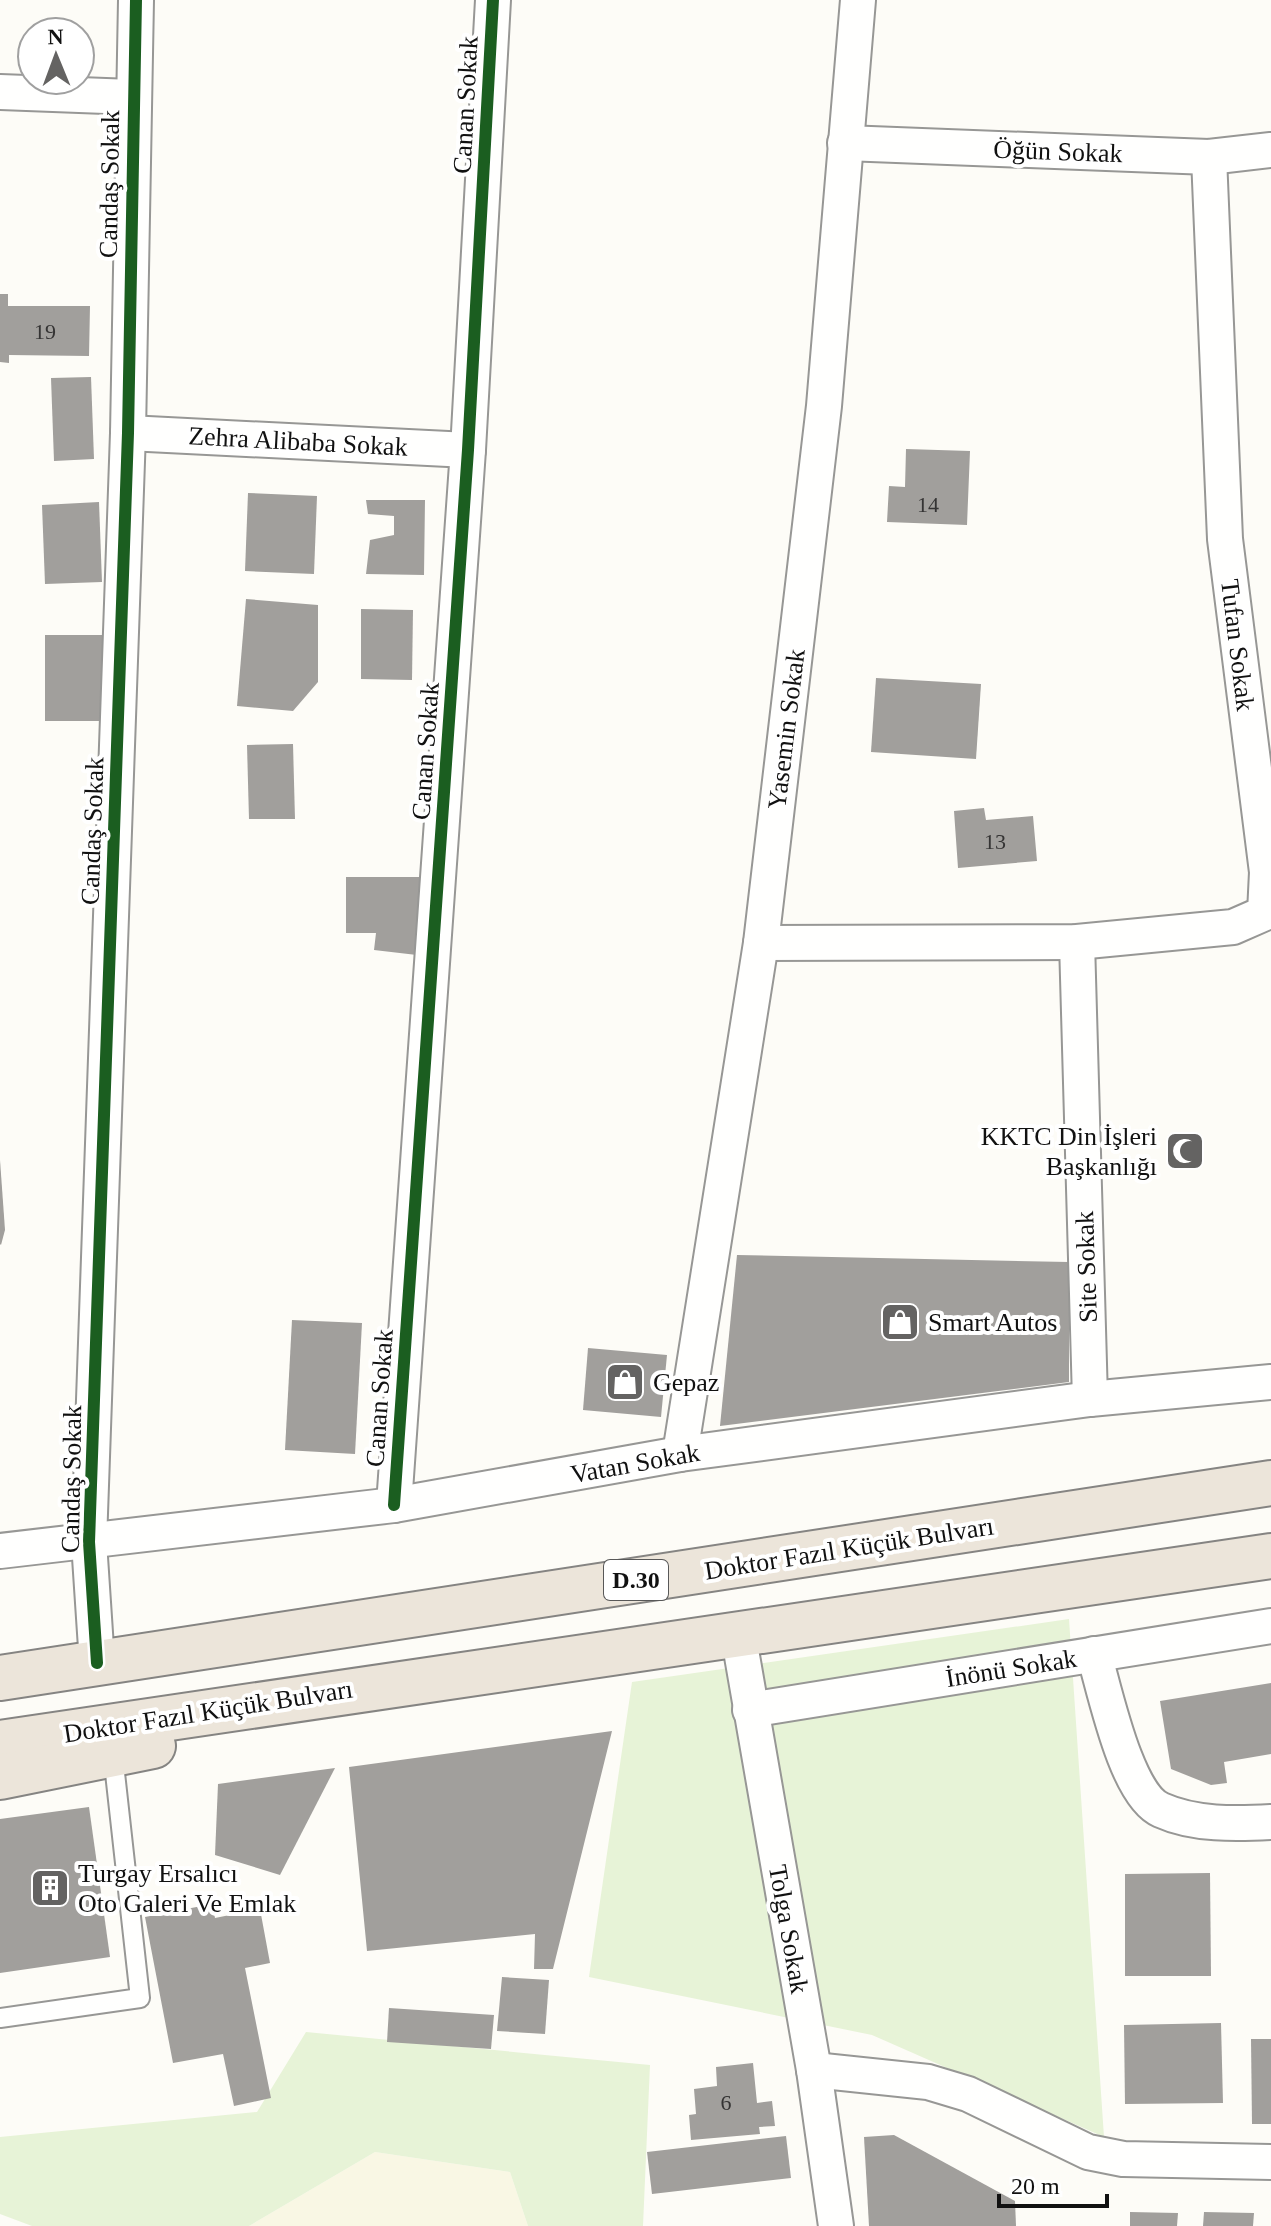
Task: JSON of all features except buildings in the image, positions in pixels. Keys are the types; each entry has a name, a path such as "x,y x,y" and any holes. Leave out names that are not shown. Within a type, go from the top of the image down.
{"highway":[{"name":"Doktor Fazıl Küçük Bulvarı","path":"0,1678 1271,1483"},
{"name":"Doktor Fazıl Küçük Bulvarı","path":"0,1743 1271,1556"},
{"path":"0,1777 158,1744 267,1702"}],"street":[{"name":"Candaş Sokak","path":"97,1663 89,1542 128,433 136,0"},
{"name":"Canan Sokak","path":"394,1505 468,450 493,0"},
{"name":"Yasemin Sokak","path":"680,1454 761,943 824,406 858,0"},
{"path":"0,92 132,97"},
{"name":"Öğün Sokak","path":"845,143 1209,157 1271,150"},
{"name":"Tufan Sokak","path":"761,943 1077,942 1233,927 1265,913 1267,872 1225,539 1209,157"},
{"name":"Zehra Alibaba Sokak","path":"128,433 468,450"},
{"name":"Site Sokak","path":"1077,942 1090,1399"},
{"name":"Vatan Sokak","path":"0,1551 394,1505 680,1454 1090,1399 1271,1382"},
{"name":"İnönü Sokak","path":"750,1710 1271,1626"},
{"name":"Tolga Sokak","path":"738,1633 814,2070 836,2226"},
{"path":"1094,1654 1135,1785 1158,1810 1218,1823 1271,1822"},
{"path":"814,2070 928,2082 968,2094 1088,2152 1123,2159 1271,2162"}],"lane":[{"path":"0,2018 140,1998 113,1755"}],"shaded area":[{"path":"375,2152 510,2172 528,2226 249,2226"}],"green space":[{"path":"1069,1619 1104,2137 872,2035 589,1977 632,1682"},
{"path":"306,2032 650,2065 643,2226 528,2226 510,2172 375,2152 249,2226 32,2226 0,2214 0,2137 257,2112"}],"cycle path":[{"path":"97,1663 89,1542 128,433 136,0"},
{"path":"394,1505 468,450 493,0"}],"place":[{"name":"KKTC Din İşleri Başkanlığı","path":"1185,1151"},
{"name":"Smart Autos","path":"900,1322"},
{"name":"Gepaz","path":"625,1382"},
{"name":"Turgay Ersalıcı Oto Galeri Ve Emlak","path":"50,1888"}]}
